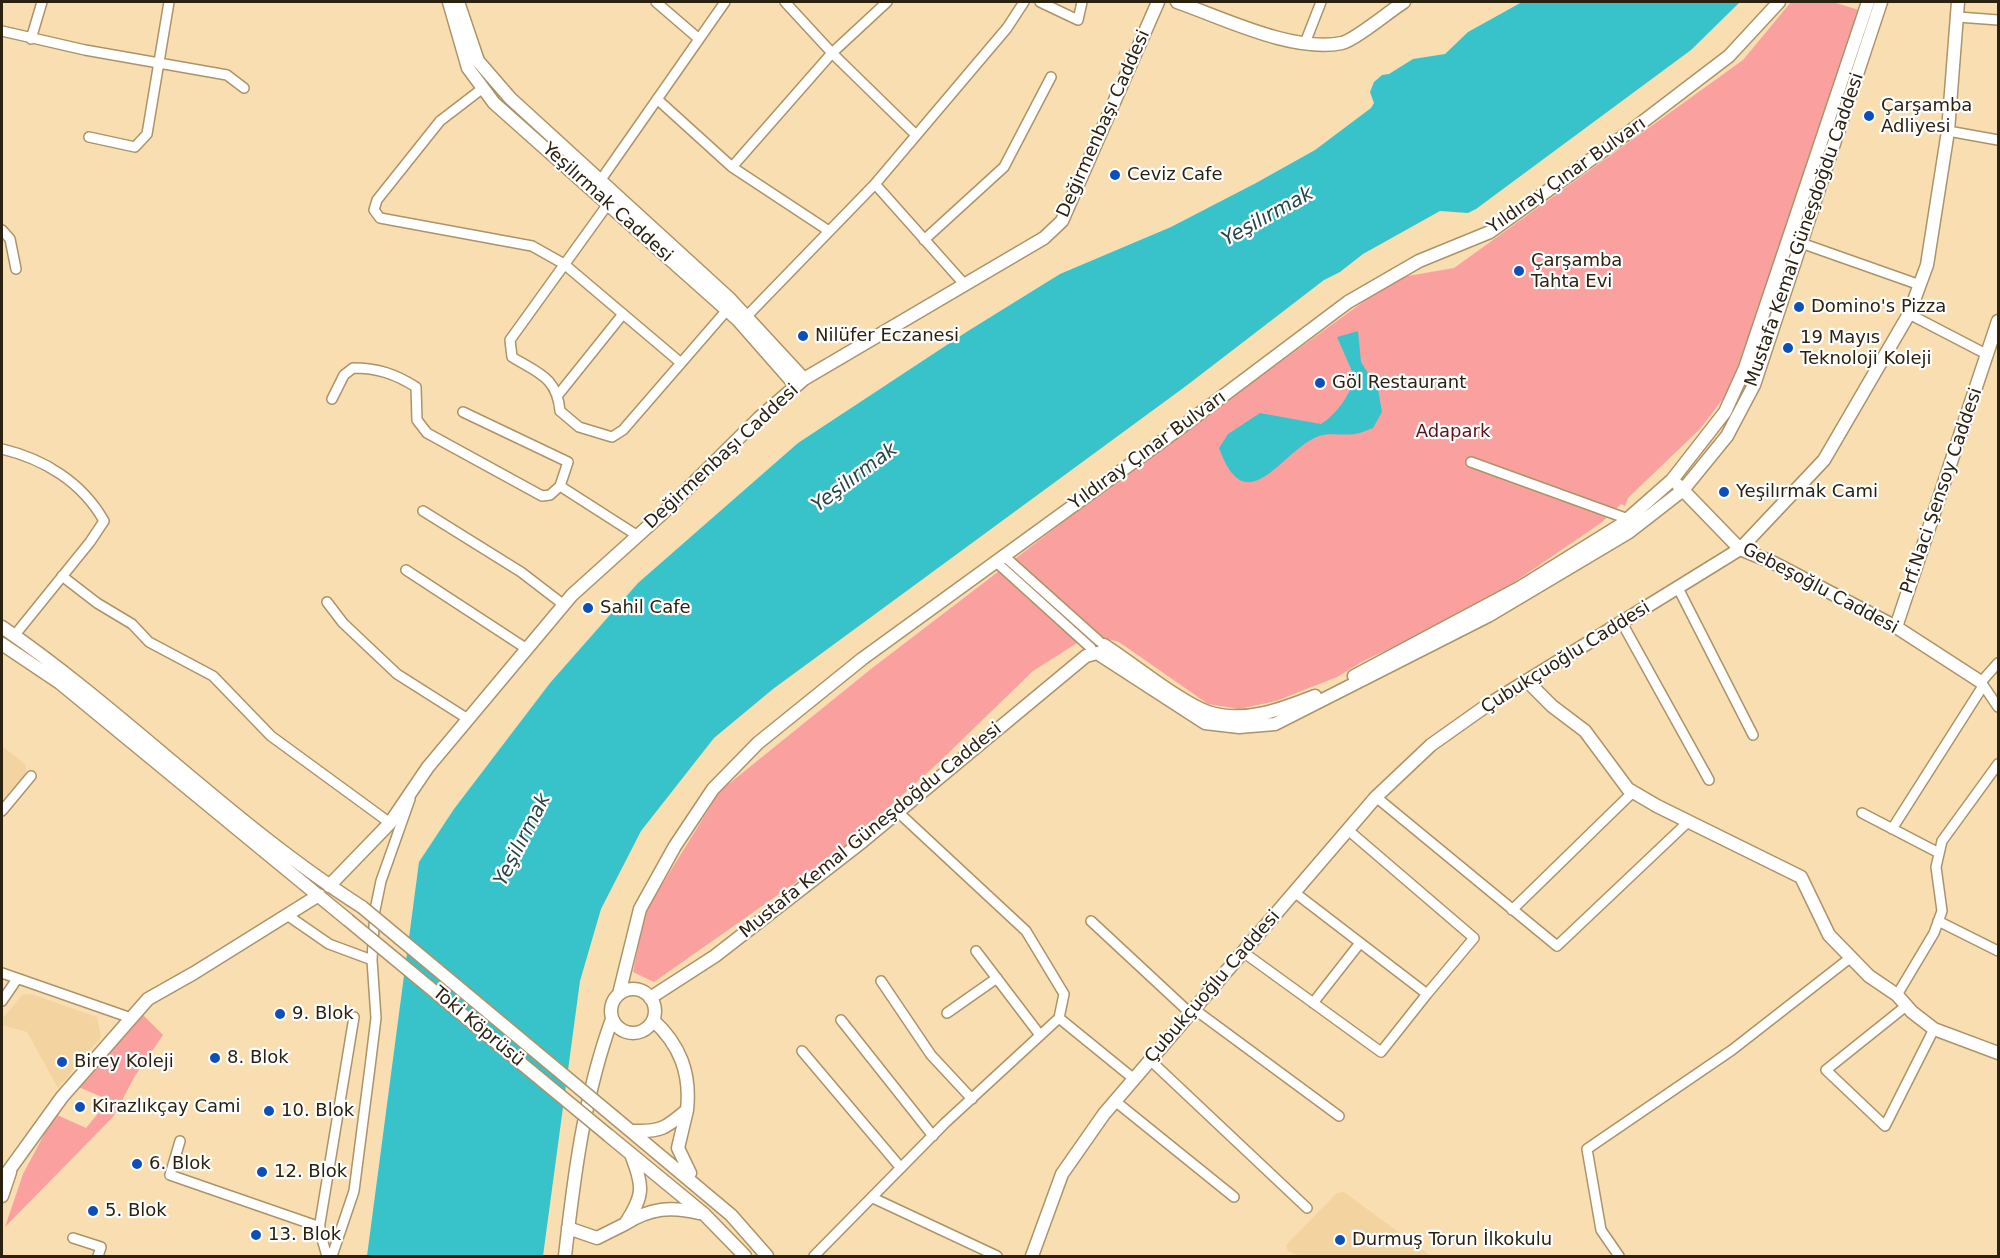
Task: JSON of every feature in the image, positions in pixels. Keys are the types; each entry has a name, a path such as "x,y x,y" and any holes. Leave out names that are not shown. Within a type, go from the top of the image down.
{"main road":[{"name":"Yeşilırmak Caddesi","path":"449,2 468,68 494,103 727,310 800,383"},
{"name":"Yeşilırmak Caddesi","path":"458,2 478,60 510,98 746,316 800,383"},
{"name":"Değirmenbaşı Caddesi","path":"329,886 390,823 414,785 564,605 759,418 800,383 1044,238 1062,221 1158,2"},
{"path":"1177,2 1272,35 1305,43 1344,43 1404,2"},
{"name":"Yıldıray Çınar Bulvarı","path":"619,994 640,909 675,846 713,789 767,736 862,659 1183,426 1348,302 1419,261 1497,228 1729,56 1779,2"},
{"name":"Mustafa Kemal Güneşdoğdu Caddesi","path":"1491,609 1628,519 1672,480 1725,412 1745,368 1868,2"},
{"name":"Mustafa Kemal Güneşdoğdu Caddesi","path":"1491,609 1629,532 1683,490 1727,436 1754,385 1881,2"},
{"name":"Çubukçuoğlu Caddesi","path":"1032,1257 1062,1174 1115,1101 1376,797 1431,745 1486,706 1740,549 1824,460 1909,314 1927,265 1948,131 1958,2"},
{"name":"Prf.Naci Şensoy Caddesi","path":"1896,627 1998,321"},
{"name":"Gebeşoğlu Caddesi","path":"1672,480 1740,549 1774,563 1896,627 1982,684"},
{"path":"1095,648 1208,712 1238,716 1275,712 1322,694 1491,609"},
{"path":"2,627 62,670 329,886 362,907 697,1184 731,1215 767,1257"},
{"name":"Toki Köprüsü","path":"2,644 60,683 319,895 704,1214 745,1257"},
{"name":"Mustafa Kemal Güneşdoğdu Caddesi","path":"651,998 715,956 898,813 1095,648"},
{"path":"1528,682 1552,706 1585,731 1633,792 1801,877 1829,935 1869,976 1897,995 1906,1006 1934,1029 1998,1053"},
{"path":"2,1180 7,1170 62,1097 148,999 319,895"},
{"path":"565,1257 580,1139 597,1061 612,1019 611,1005 619,994 632,989 639,990 651,998 655,1012 653,1020 643,1031 636,1033 622,1030 612,1019"},
{"path":"653,1020 670,1035 681,1054 688,1078 687,1110 678,1148 682,1162 697,1184"},
{"path":"633,1131 654,1132 667,1128 687,1110"},
{"path":"625,1224 641,1197 642,1186 630,1153"},
{"path":"2,1197 7,1170"},
{"path":"568,1228 597,1238 639,1215 662,1208 680,1208 704,1214"}],"street":[{"path":"31,39 42,2"},
{"path":"89,137 135,147 147,134 169,2"},
{"path":"656,2 699,39"},
{"path":"600,181 725,2"},
{"path":"785,2 832,53 916,135"},
{"path":"732,167 832,53 887,2"},
{"path":"746,316 875,184 1007,28 1024,2"},
{"path":"1040,2 1078,20 1082,2"},
{"path":"1305,43 1321,2"},
{"path":"1958,17 1998,20"},
{"path":"2,31 31,39 227,75 244,88"},
{"path":"924,240 1004,167 1051,77"},
{"path":"483,88 440,121 377,200 374,210 380,218 532,246 564,264 681,363"},
{"path":"657,99 732,167 829,231"},
{"path":"1948,131 1998,140"},
{"path":"875,184 965,285"},
{"path":"608,204 510,339 512,357 550,380 558,395 560,411 579,427 612,437 623,430 727,310"},
{"path":"2,230 10,239 16,269"},
{"path":"1802,243 1920,285"},
{"path":"558,395 623,314"},
{"path":"1909,314 1988,355"},
{"path":"332,399 344,375 353,368 375,368 396,375 416,387 417,420 427,434 542,496 550,495 560,486 568,462 462,412"},
{"path":"2,449 21,453 66,476 95,504 104,520 14,636"},
{"path":"1471,462 1628,519"},
{"path":"560,486 638,536"},
{"path":"423,511 521,572 564,605"},
{"path":"999,558 1095,648"},
{"path":"406,570 527,649"},
{"path":"62,576 97,603 132,624 149,642 213,676 271,736 390,823"},
{"path":"1678,588 1753,735"},
{"path":"327,602 343,623 397,674 468,719"},
{"path":"1622,623 1709,780"},
{"path":"1892,829 1982,684 1998,663"},
{"path":"1982,684 1998,707"},
{"path":"1897,995 1942,911 1936,867 1942,841 1998,764"},
{"path":"2,811 31,776"},
{"path":"332,1257 354,1191 369,1079 376,1018 372,960 375,910 381,881 414,785"},
{"path":"1512,910 1633,792"},
{"path":"1376,797 1557,946 1689,822"},
{"path":"814,1257 933,1136 1059,1018 1064,994 1026,931 898,813"},
{"path":"1862,813 1939,853"},
{"path":"1243,952 1381,1052 1474,938 1348,830"},
{"path":"1294,892 1427,994"},
{"path":"287,915 329,944 372,960"},
{"path":"1091,921 1192,1011 1339,1116"},
{"path":"1938,921 1998,951"},
{"path":"1313,1003 1360,942"},
{"path":"976,951 1040,1035"},
{"path":"1618,1257 1601,1230 1587,1149 1732,1050 1850,958"},
{"path":"2,974 131,1018"},
{"path":"947,1013 997,978"},
{"path":"2,1001 17,979"},
{"path":"881,981 931,1055 972,1099"},
{"path":"1906,1006 1826,1070 1886,1126 1934,1029"},
{"path":"327,1257 320,1227 354,1017"},
{"path":"1059,1018 1134,1079"},
{"path":"841,1020 933,1136"},
{"path":"802,1052 901,1168"},
{"path":"1150,1060 1306,1208"},
{"path":"1115,1101 1234,1197"},
{"path":"180,1141 170,1175 320,1227"},
{"path":"873,1198 997,1257"},
{"path":"73,1238 101,1247 98,1257"}],"shaded area":[{"path":"2,746 26,765 26,773 2,803"},
{"name":"Birey Koleji","path":"31,994 97,1017 101,1037 58,1088 27,1032 2,1025 2,1019 22,995"},
{"path":"1344,1192 1431,1256 1300,1256 1288,1251 1286,1245 1337,1193"}],"green space":[{"name":"Adapark","path":"1791,2 1833,2 1862,11 1729,391 1700,429 1628,498 1625,506 1621,504 1601,523 1469,613 1365,660 1337,677 1276,701 1239,709 1208,704 1119,642 1104,638 1085,638 1033,671 937,764 839,852 654,982 633,972 645,912 720,791 871,669 1118,480 1396,278 1454,268 1743,60"},
{"path":"143,1015 163,1035 135,1076 113,1117 5,1227 23,1174 55,1114 86,1128 109,1100 76,1086"}],"water":[{"name":"Yeşilırmak","path":"1522,2 1740,2 1691,50 1476,209 1468,213 1440,211 1363,254 1340,272 1324,280 1186,386 773,689 714,738 641,831 601,909 580,981 543,1256 367,1256 419,862 454,809 550,683 638,583 798,443 968,331 1060,274 1171,227 1315,150 1371,108 1374,103 1370,92 1374,82 1382,75 1389,74 1413,59 1445,54 1468,32"},
{"path":"1358,331 1361,362 1378,389 1382,412 1373,428 1355,434 1319,436 1305,444 1265,476 1253,482 1241,481 1230,470 1219,448 1228,434 1260,413 1321,424 1327,420 1342,404 1355,378 1337,337"}],"place":[{"name":"Çarşamba Adliyesi","path":"1869,116"},
{"name":"Ceviz Cafe","path":"1115,175"},
{"name":"Çarşamba Tahta Evi","path":"1519,271"},
{"name":"Domino's Pizza","path":"1799,307"},
{"name":"Nilüfer Eczanesi","path":"803,336"},
{"name":"19 Mayıs Teknoloji Koleji","path":"1788,348"},
{"name":"Göl Restaurant","path":"1320,383"},
{"name":"Yeşilırmak Cami","path":"1724,492"},
{"name":"Sahil Cafe","path":"588,608"},
{"name":"9. Blok","path":"280,1014"},
{"name":"8. Blok","path":"215,1058"},
{"name":"Birey Koleji","path":"62,1062"},
{"name":"Kirazlıkçay Cami","path":"80,1107"},
{"name":"10. Blok","path":"269,1111"},
{"name":"6. Blok","path":"137,1164"},
{"name":"12. Blok","path":"262,1172"},
{"name":"5. Blok","path":"93,1211"},
{"name":"13. Blok","path":"256,1235"},
{"name":"Durmuş Torun İlkokulu","path":"1340,1240"}]}
